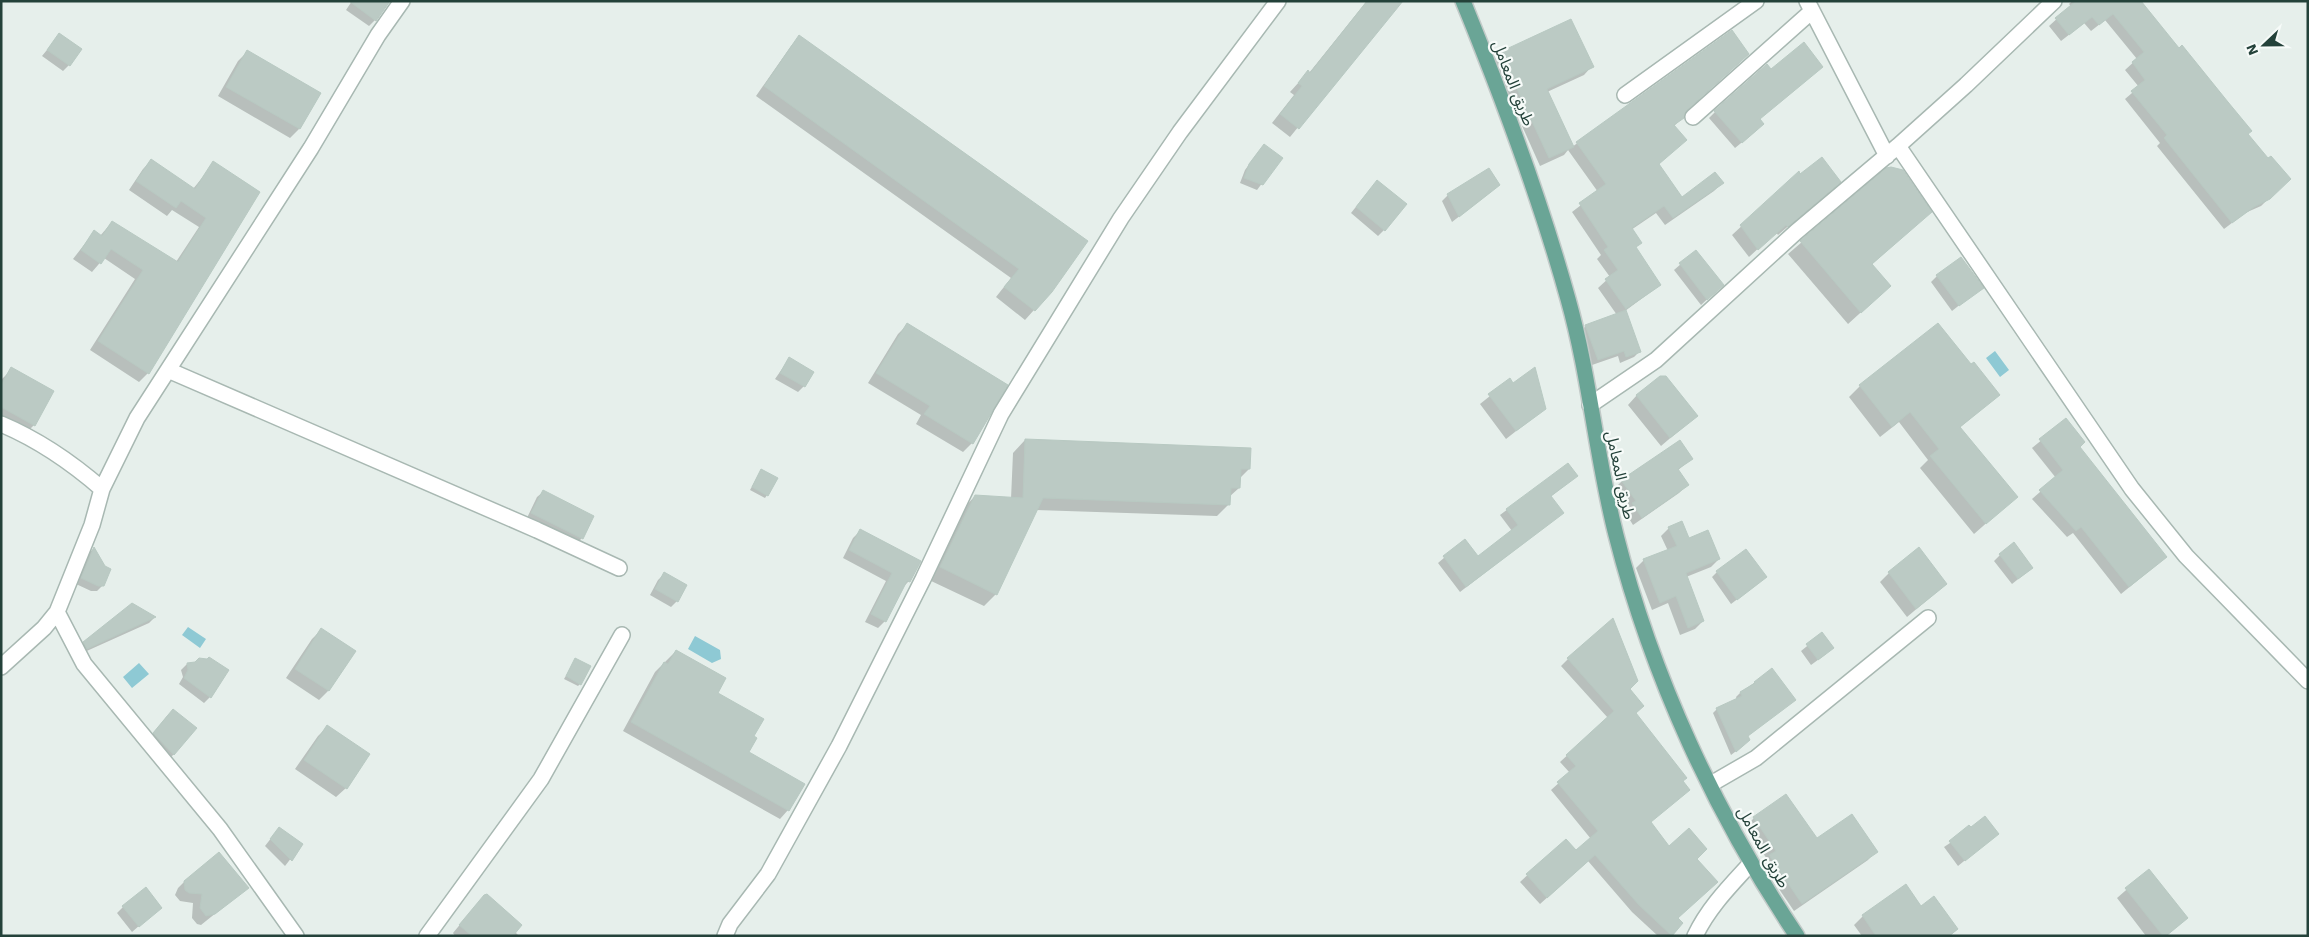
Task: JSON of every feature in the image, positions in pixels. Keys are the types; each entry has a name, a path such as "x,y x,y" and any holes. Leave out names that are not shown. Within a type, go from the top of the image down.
{"main road":[{"name":"طريق المعامل","path":"1464,1 1510,118 1569,302 1590,405 1599,464 1617,538 1667,691 1751,864 1797,936"}],"street":[{"path":"1,667 44,628 57,612 92,525 102,489 137,418 312,148 378,35 402,1"},
{"path":"725,936 730,924 768,874 839,746 924,579 1001,414 1121,218 1180,132 1278,1"},
{"path":"1625,95 1756,1"},
{"path":"1590,405 1656,360 1796,232 1892,151 1966,85 2054,1"},
{"path":"1693,116 1810,6 1892,151 2132,489 2186,556 2308,682"},
{"path":"168,370 537,530 619,568"},
{"path":"1,424 47,447 78,468 102,489"},
{"path":"57,612 84,664 220,829 296,936"},
{"path":"1711,784 1756,758 1928,618"},
{"path":"427,936 541,779 622,636"},
{"path":"1695,936 1703,919 1718,899 1751,864"}],"water":[{"path":"1995,351 2009,370 2000,377 1986,358"},
{"path":"188,627 206,639 200,648 182,635"},
{"path":"695,636 720,650 721,659 712,663 688,649"},
{"path":"139,663 149,674 132,688 123,677"}],"building":[{"path":"349,1 390,1 376,21"},
{"path":"1367,1 1403,1 1299,129 1280,114 1302,86 1298,83 1308,70 1310,73"},
{"path":"2076,1 2141,1 2179,48 2182,45 2252,131 2248,134 2268,158 2271,156 2291,179 2270,199 2254,207 2232,223 2164,138 2167,135 2131,91 2145,80 2132,62 2144,52 2113,14 2099,25 2092,17 2069,35 2055,18"},
{"path":"1571,19 1594,67 1547,89 1574,147 1549,158 1500,52"},
{"path":"1732,30 1749,54 1687,110 1684,118 1674,125 1687,140 1659,164 1682,197 1715,172 1724,183 1673,218 1664,206 1632,228 1642,243 1636,247 1661,285 1626,309 1605,279 1618,270 1604,250 1608,247 1579,203 1606,184 1576,142"},
{"path":"59,33 82,49 70,66 47,50"},
{"path":"799,35 1088,241 1052,292 1035,311 1004,287 1019,269 764,86"},
{"path":"1804,42 1823,67 1760,119 1764,124 1742,143 1714,111 1767,64 1771,69"},
{"path":"247,50 321,93 300,129 226,87"},
{"path":"1264,144 1283,158 1263,185 1244,178 1249,164"},
{"path":"1822,157 1841,182 1788,227 1786,225 1758,250 1740,225 1799,171 1800,174"},
{"path":"151,159 195,189 213,161 260,192 149,374 98,341 143,270 111,249 101,264 81,250 94,230 102,236 112,221 178,262 206,218 181,201 176,208 136,181"},
{"path":"1891,167 1903,170 1932,212 1872,264 1891,286 1861,313 1800,241 1886,168"},
{"path":"1489,168 1500,185 1459,217 1447,194"},
{"path":"1377,180 1407,204 1385,231 1356,207"},
{"path":"1696,250 1724,285 1707,300 1679,263"},
{"path":"1961,257 1984,288 1959,306 1936,275"},
{"path":"1626,310 1641,352 1626,357 1624,351 1598,360 1585,325"},
{"path":"907,323 1008,385 973,444 924,414 930,406 876,373"},
{"path":"1938,323 1971,364 1974,362 2000,395 1960,427 2018,497 1986,524 1930,456 1939,449 1910,412 1892,427 1859,385"},
{"path":"789,357 814,372 805,387 780,373"},
{"path":"11,367 54,391 35,426 1,407 1,385"},
{"path":"1535,367 1546,409 1516,431 1488,394 1510,378 1513,383"},
{"path":"1660,376 1666,376 1698,416 1670,438 1636,395"},
{"path":"2066,418 2085,442 2080,447 2167,557 2129,587 2081,527 2076,531 2039,490 2063,470 2039,439"},
{"path":"1025,439 1251,448 1250,469 1241,469 1240,488 1231,488 1230,505 1043,498 997,595 940,567 975,495 1023,498"},
{"path":"1680,440 1693,459 1678,469 1689,485 1642,518 1632,503 1636,501 1621,480"},
{"path":"1568,463 1578,476 1551,496 1564,513 1466,587 1443,556 1465,539 1478,556 1518,525 1506,509"},
{"path":"761,469 778,478 768,496 752,487"},
{"path":"543,490 594,516 583,539 531,513"},
{"path":"1682,521 1689,538 1708,530 1720,559 1686,573 1704,621 1688,628 1676,596 1660,603 1643,559 1677,546 1668,527"},
{"path":"860,529 921,561 910,582 907,581 886,622 871,614 892,573 849,550"},
{"path":"2014,542 2033,568 2018,579 1999,554"},
{"path":"94,547 105,566 111,569 104,586 98,586 81,578"},
{"path":"1919,547 1947,584 1916,609 1888,572"},
{"path":"1746,549 1767,577 1737,600 1716,571"},
{"path":"664,572 687,585 678,602 655,589"},
{"path":"132,603 156,617 87,649 83,642"},
{"path":"1613,618 1638,681 1630,689 1644,706 1636,713 1687,778 1683,781 1690,790 1651,822 1669,846 1689,828 1707,849 1697,859 1718,882 1678,918 1683,923 1672,936 1639,905 1595,855 1547,898 1526,874 1566,839 1576,850 1598,831 1557,782 1576,766 1566,755 1614,711 1567,658"},
{"path":"321,628 356,651 329,691 295,669"},
{"path":"1822,632 1834,648 1818,660 1806,644"},
{"path":"676,650 726,678 718,693 764,719 754,736 757,738 749,752 805,784 789,811 631,722 664,662 668,664"},
{"path":"209,657 229,670 211,698 184,678 188,670 187,663 195,662 199,658 207,659"},
{"path":"575,658 591,666 581,685 566,676"},
{"path":"1772,668 1796,700 1748,736 1750,740 1736,752 1716,708 1742,696 1740,692 1755,683"},
{"path":"173,709 197,728 174,755 153,733"},
{"path":"327,725 370,754 347,789 304,760"},
{"path":"1786,794 1817,838 1852,814 1878,852 1802,904 1769,855 1776,851 1753,817"},
{"path":"1985,816 1999,834 1965,861 1949,841 1969,825 1971,827"},
{"path":"279,827 303,844 292,861 270,839"},
{"path":"219,852 249,888 215,914 206,916 200,908 202,894 189,893 185,890 184,881"},
{"path":"2149,869 2188,918 2166,936 2163,936 2125,888"},
{"path":"1906,884 1921,906 1934,896 1958,929 1949,936 1876,936 1862,915"},
{"path":"146,887 162,908 139,927 122,906"},
{"path":"487,894 522,925 513,936 472,936 459,925 484,895"}]}
